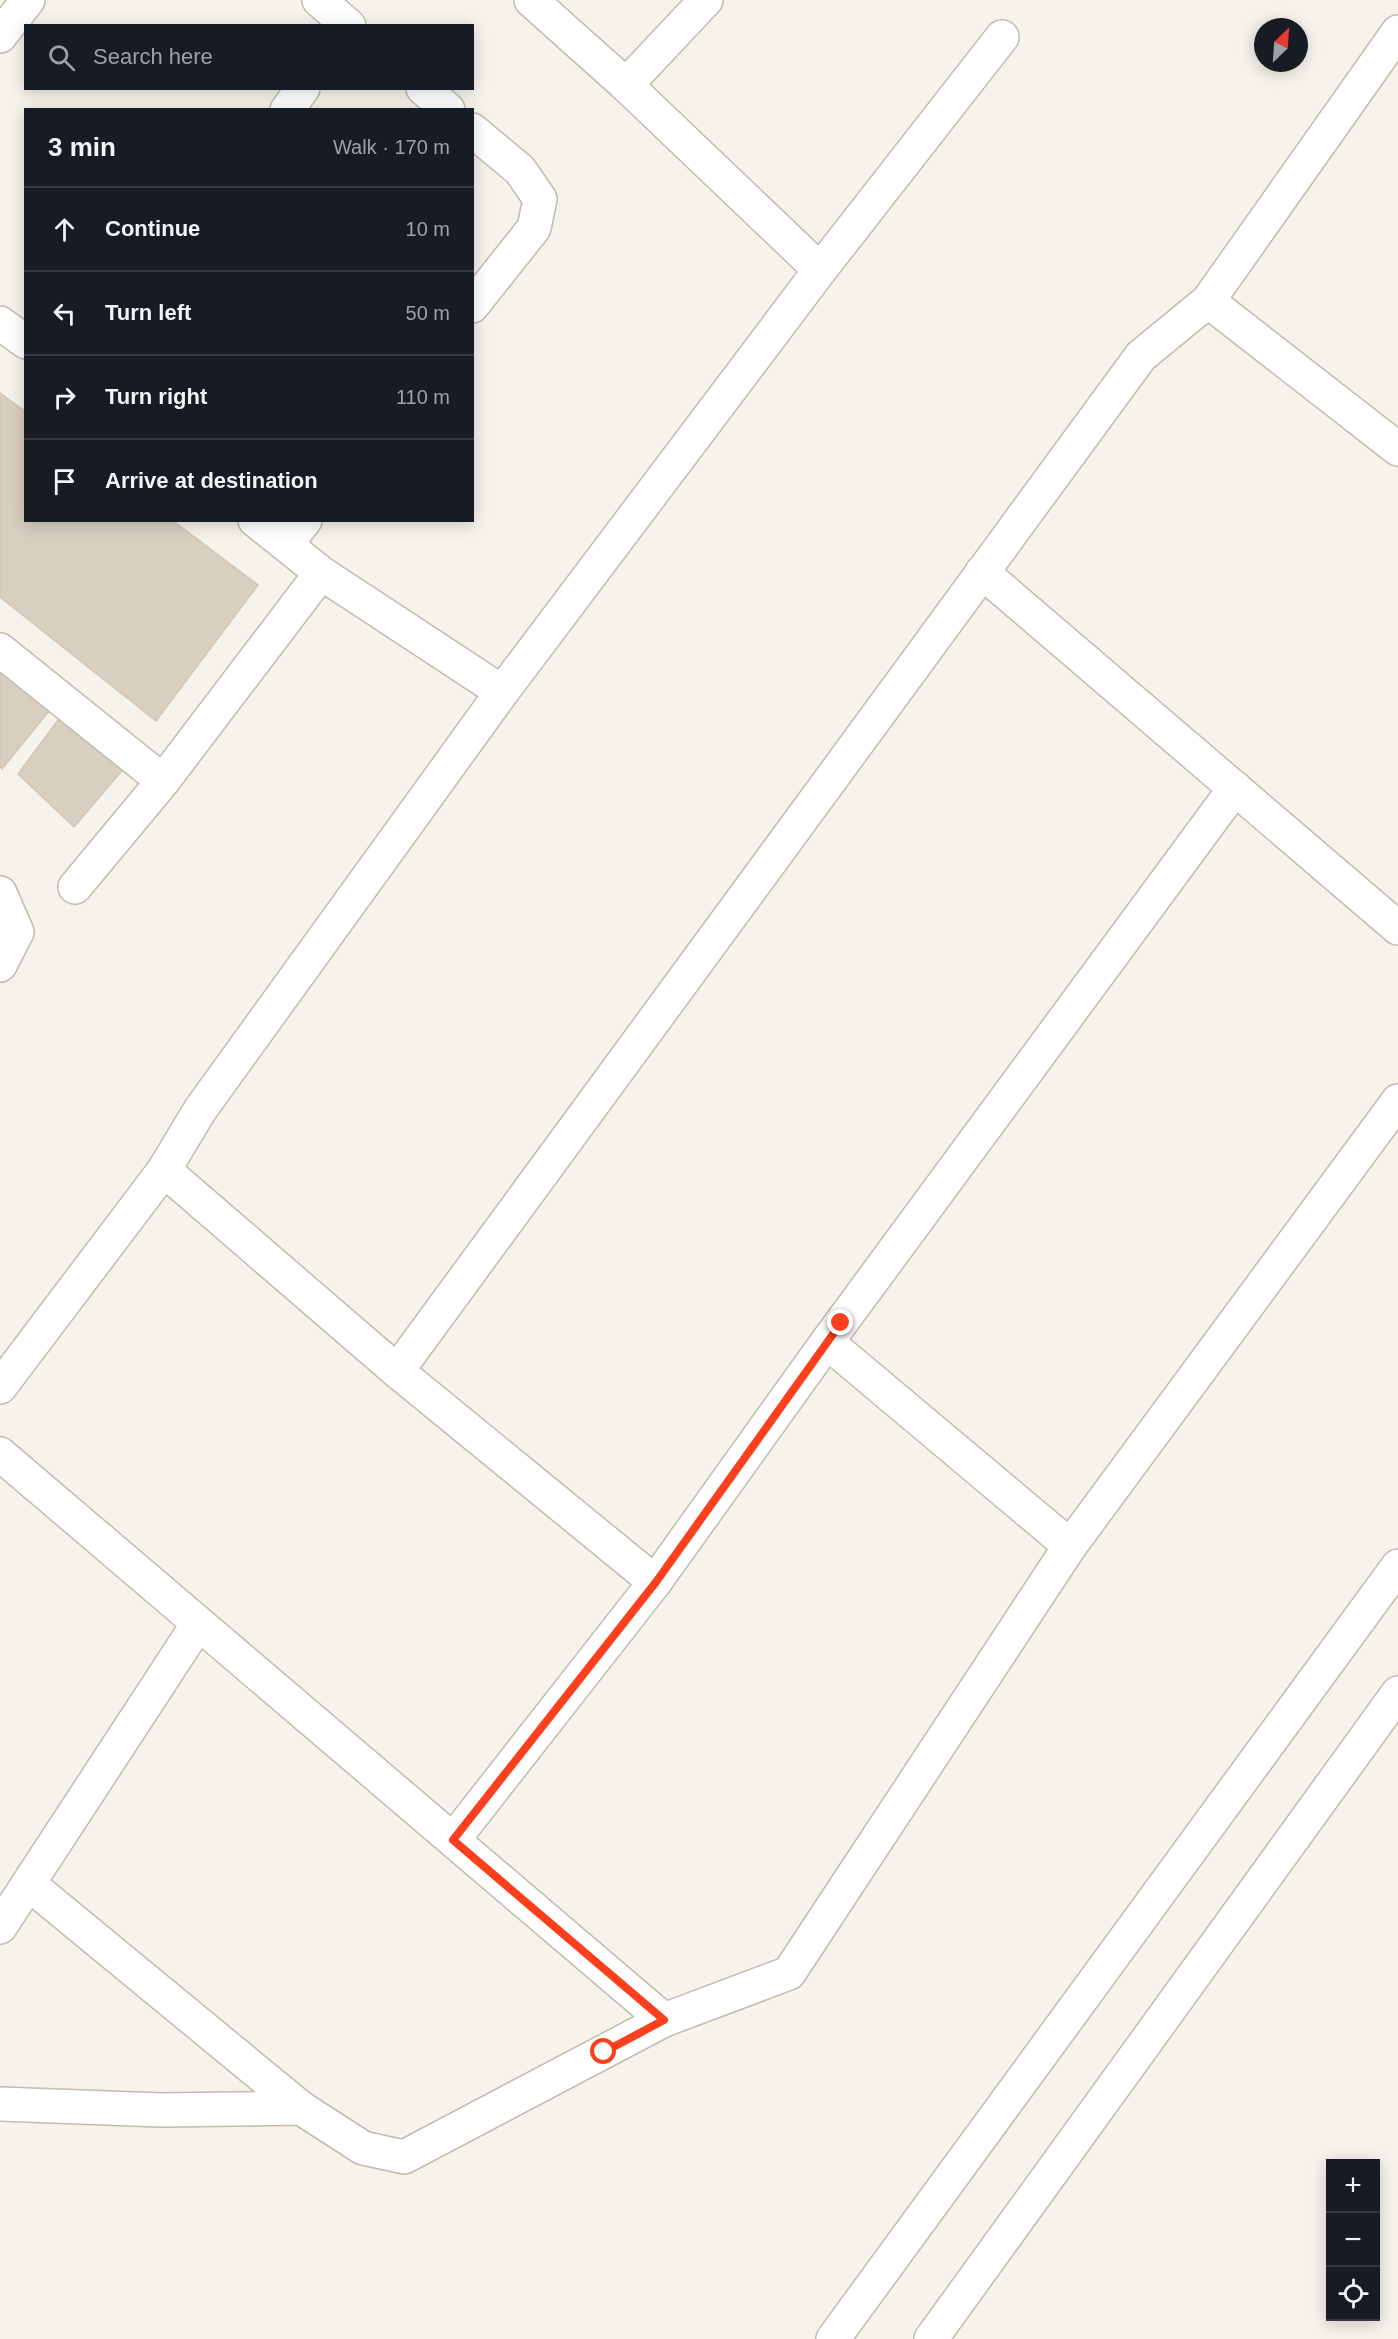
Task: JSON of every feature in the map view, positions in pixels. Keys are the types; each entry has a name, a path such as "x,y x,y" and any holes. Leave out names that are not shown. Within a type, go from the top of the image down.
{"street":[{"path":"0,36 27,0"},
{"path":"319,0 347,24"},
{"path":"531,0 626,85 820,270"},
{"path":"626,85 706,0"},
{"path":"397,1371 1141,356 1208,301 1398,32"},
{"path":"0,1387 164,1170 200,1110 501,692 820,270 1002,37"},
{"path":"288,108 302,90"},
{"path":"425,90 446,108"},
{"path":"474,132 519,170 540,199 534,228 474,303"},
{"path":"1208,301 1395,440"},
{"path":"262,522 296,532 321,573 501,692"},
{"path":"982,572 1398,928"},
{"path":"75,887 163,781 321,573"},
{"path":"0,650 163,781"},
{"path":"453,1840 656,1582 827,1342 1235,788"},
{"path":"0,893 17,932 0,965"},
{"path":"29,1884 301,2108 363,2148 404,2157 664,2020 789,1973 1070,1546 1398,1101"},
{"path":"164,1170 397,1371 656,1582"},
{"path":"827,1342 1070,1546"},
{"path":"0,1454 664,2020"},
{"path":"833,2339 1398,1566"},
{"path":"0,1927 198,1623"},
{"path":"931,2339 1398,1693"},
{"path":"0,2104 161,2110 301,2108"}],"building":[{"path":"0,393 24,411 24,522 175,522 258,585 156,721 0,597"},
{"path":"0,664 53,706 2,769 0,767"},
{"path":"61,716 125,767 74,827 18,774"}],"route":[{"path":"604,2052 664,2020 453,1840 656,1582 841,1323"}]}
